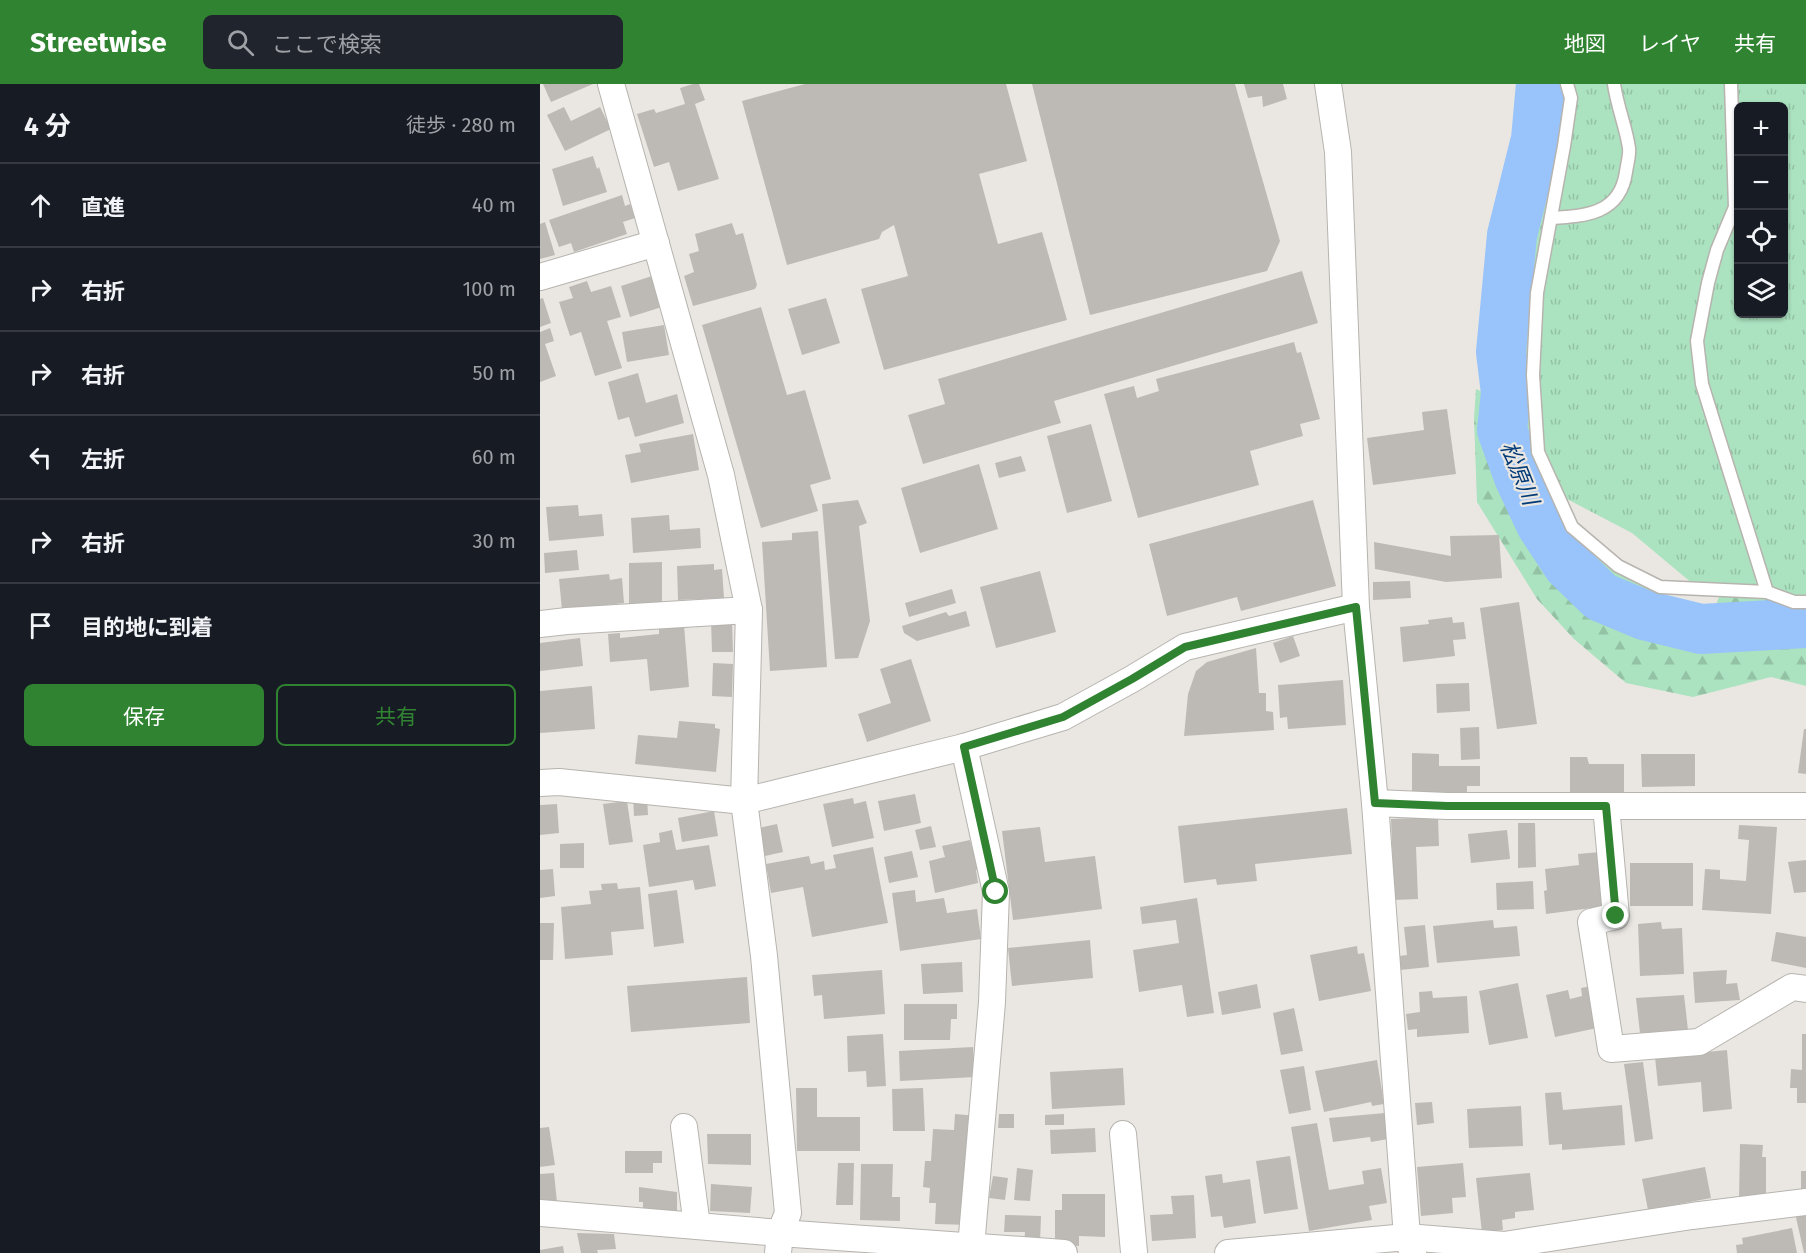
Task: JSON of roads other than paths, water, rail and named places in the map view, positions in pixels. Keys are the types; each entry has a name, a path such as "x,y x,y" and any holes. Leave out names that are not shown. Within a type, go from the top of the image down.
{"street":[{"path":"611,84 721,475 749,610 744,801 764,956 788,1213 779,1243"},
{"path":"1328,84 1338,152 1356,607 1375,803 1410,1245"},
{"path":"540,277 656,243"},
{"path":"540,783 558,782 744,801 964,747 1063,717 1185,647 1356,607"},
{"path":"540,624 749,610"},
{"path":"964,747 996,892 992,1002 971,1247"},
{"path":"1375,803 1447,806 1806,806"},
{"path":"1606,806 1616,916 1591,922 1611,1049 1699,1042 1799,988"},
{"path":"1768,977 1799,988"},
{"path":"684,1127 697,1226"},
{"path":"1123,1134 1134,1252"},
{"path":"1228,1253 1410,1245 1504,1245 1692,1216 1806,1202"},
{"path":"540,1213 697,1226 779,1243 971,1247 1064,1253"},
{"path":"1127,1253 1157,1253"}],"lane":[{"path":"1567,84 1571,99 1537,293 1533,375 1538,452 1572,527 1618,566 1660,587 1767,592 1794,602 1806,602"},
{"path":"1551,218 1583,216 1611,205 1624,181 1629,150 1616,101 1614,84"},
{"path":"1731,84 1735,207 1708,283 1697,341 1702,384 1767,592"}],"waterway":[{"name":"松原川","path":"1541,84 1536,139 1512,235 1501,352 1506,393 1502,430 1519,477 1541,524 1568,565 1601,597 1644,615 1701,629 1806,623"}]}
